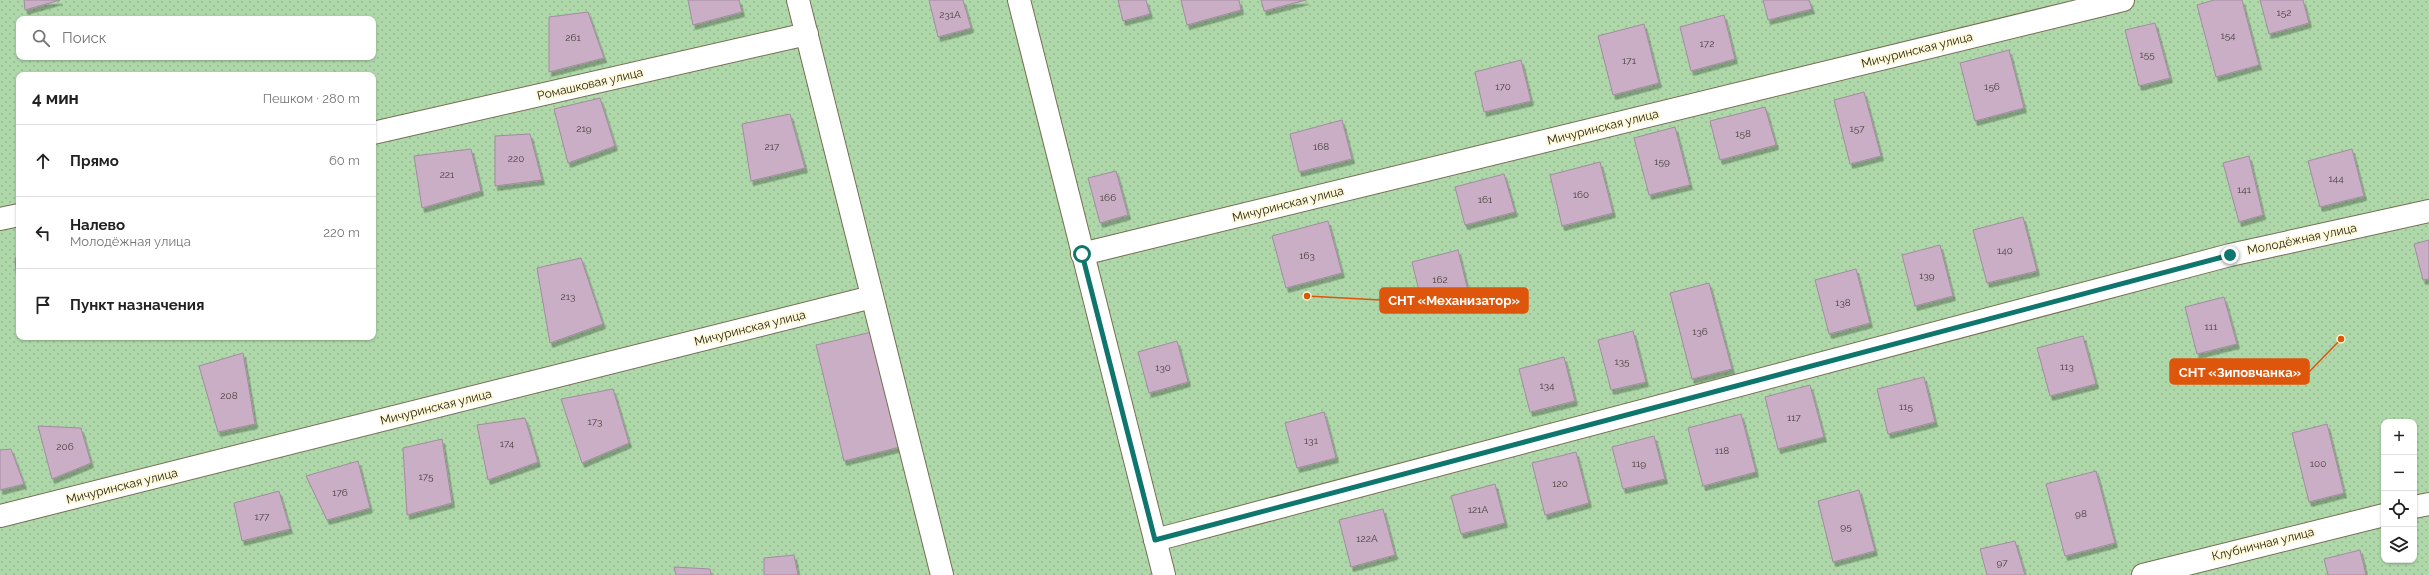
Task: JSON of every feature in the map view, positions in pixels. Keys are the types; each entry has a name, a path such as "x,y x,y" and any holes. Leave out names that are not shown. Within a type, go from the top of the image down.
{"street":[{"path":"798,0 942,575"},
{"path":"1019,0 1164,575"},
{"name":"Мичуринская улица","path":"1082,254 2124,0"},
{"name":"Ромашковая улица","path":"376,133 807,34"},
{"name":"Молодёжная улица","path":"1155,540 2230,255 2429,211"},
{"path":"0,219 16,216"},
{"name":"Мичуринская улица","path":"0,516 872,297"},
{"path":"2417,506 2429,504"},
{"name":"Клубничная улица","path":"2143,575 2381,515"}],"green space":[{"path":"0,0 2429,0 2429,575 0,575"}],"building":[{"path":"24,0 60,0 25,10"},
{"path":"688,0 739,0 742,12 693,25"},
{"path":"929,0 963,0 971,28 938,37"},
{"path":"1118,0 1146,0 1150,14 1123,21"},
{"path":"1181,0 1239,0 1241,10 1187,25"},
{"path":"1261,0 1306,0 1264,11"},
{"path":"1763,0 1809,0 1812,9 1768,20"},
{"path":"2214,0 2242,0 2259,65 2216,77 2197,5"},
{"path":"2260,0 2303,0 2309,23 2269,34"},
{"path":"588,12 604,58 549,72 549,17"},
{"path":"1724,15 1735,59 1691,71 1680,27"},
{"path":"2155,23 2170,78 2139,86 2125,30"},
{"path":"1644,24 1659,83 1613,95 1598,36"},
{"path":"2009,50 2024,108 1975,121 1960,63"},
{"path":"1521,60 1531,101 1484,112 1475,72"},
{"path":"1864,92 1881,156 1850,164 1834,100"},
{"path":"600,98 615,146 568,163 554,109"},
{"path":"1765,107 1776,145 1720,160 1710,121"},
{"path":"790,114 805,168 751,181 742,124"},
{"path":"1342,120 1352,159 1299,172 1290,134"},
{"path":"1675,127 1690,185 1649,195 1634,138"},
{"path":"530,134 542,180 495,186 495,136"},
{"path":"471,149 481,191 422,208 414,156"},
{"path":"2352,149 2364,196 2320,207 2308,161"},
{"path":"2249,156 2263,215 2239,222 2223,163"},
{"path":"1600,162 1613,213 1562,226 1550,175"},
{"path":"1116,171 1128,215 1100,223 1088,178"},
{"path":"1504,174 1515,212 1465,225 1455,187"},
{"path":"2023,217 2037,271 1987,283 1973,230"},
{"path":"1328,221 1342,273 1286,288 1272,236"},
{"path":"2429,240 2429,279 2423,280 2414,244"},
{"path":"1940,245 1953,296 1915,306 1902,255"},
{"path":"1458,250 1469,295 1423,307 1412,262"},
{"path":"581,258 603,324 550,343 537,268"},
{"path":"1856,269 1870,323 1829,334 1815,280"},
{"path":"1709,283 1732,369 1692,379 1670,293"},
{"path":"2224,297 2237,344 2197,354 2185,307"},
{"path":"1633,331 1646,382 1611,390 1598,340"},
{"path":"872,332 900,447 844,461 816,345"},
{"path":"2083,336 2096,384 2050,396 2037,348"},
{"path":"1177,341 1188,382 1149,393 1138,352"},
{"path":"243,353 255,424 218,432 199,366"},
{"path":"1564,357 1575,401 1530,412 1519,369"},
{"path":"1924,377 1935,422 1888,434 1877,389"},
{"path":"1810,385 1824,437 1778,449 1765,397"},
{"path":"613,389 629,443 582,463 561,399"},
{"path":"1324,412 1336,458 1297,468 1285,423"},
{"path":"1741,414 1756,472 1703,486 1688,428"},
{"path":"525,418 538,462 488,480 477,425"},
{"path":"2327,424 2344,493 2309,502 2292,433"},
{"path":"38,426 81,428 91,463 52,479"},
{"path":"1654,436 1665,479 1623,489 1612,447"},
{"path":"442,439 452,503 407,515 403,448"},
{"path":"11,449 24,484 0,490 0,450"},
{"path":"1576,452 1589,503 1545,515 1532,463"},
{"path":"358,461 370,508 327,520 306,476"},
{"path":"2096,471 2115,543 2065,556 2046,484"},
{"path":"1495,484 1505,523 1461,534 1451,496"},
{"path":"1859,490 1875,551 1833,562 1818,501"},
{"path":"279,491 290,529 242,541 234,503"},
{"path":"1383,509 1395,555 1351,567 1339,520"},
{"path":"2015,541 2025,575 1987,575 1980,549"},
{"path":"2360,550 2366,575 2328,575 2324,559"},
{"path":"794,555 798,575 764,575 764,558"},
{"path":"674,567 710,569 711,575 676,575"}],"place":[{"name":"СНТ «Механизатор»","path":"1307,296"},
{"name":"СНТ «Зиповчанка»","path":"2341,339"}],"route":[{"path":"1082,254 1155,540 2230,255"}]}
